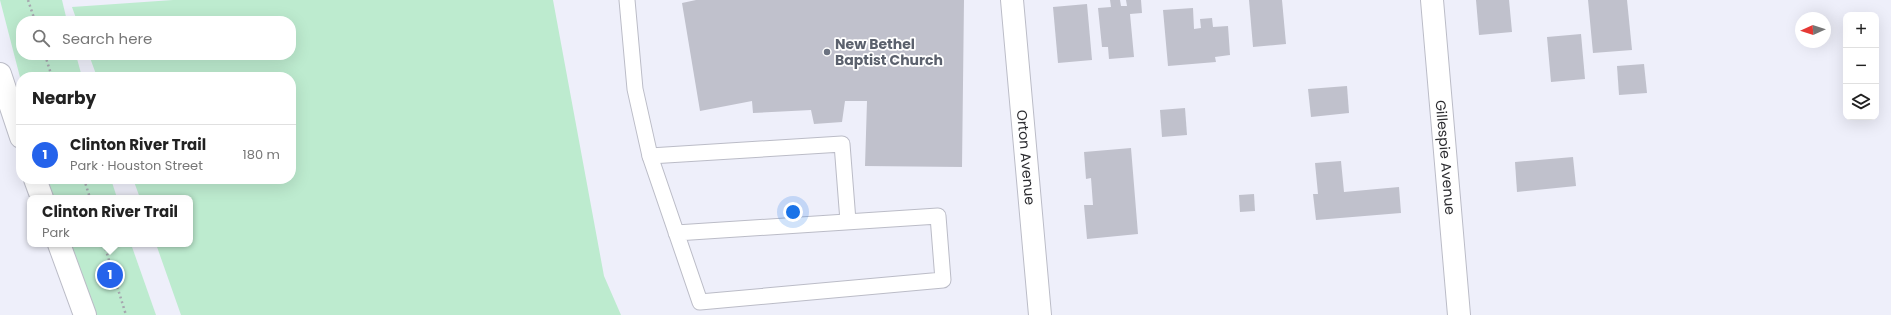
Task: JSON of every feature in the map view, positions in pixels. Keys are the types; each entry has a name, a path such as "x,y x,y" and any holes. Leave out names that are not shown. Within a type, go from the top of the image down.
{"street":[{"name":"Orton Avenue","path":"1012,0 1040,315"},
{"name":"Gillespie Avenue","path":"1432,0 1459,315"},
{"path":"0,74 16,122"},
{"path":"37,184 41,195"},
{"path":"60,247 85,315"}],"lane":[{"path":"627,0 635,88 650,156 676,233 700,302 943,280 938,216 676,233"},
{"path":"650,156 842,144 848,221"}],"path":[{"path":"28,0 33,16"},
{"path":"47,60 50,72"},
{"path":"86,184 89,195"},
{"path":"105,247 126,315"}],"green space":[{"path":"0,0 62,0 66,16 16,16 16,60 77,60 81,72 19,72"},
{"path":"173,0 553,0 604,276 621,315 181,315 157,247 193,247 193,195 139,195 135,184 296,184 296,72 95,72 91,60 296,60 296,16 75,16 72,7"},
{"path":"49,184 113,184 116,195 52,195"},
{"path":"69,247 132,247 156,315 92,315"}],"building":[{"name":"New Bethel Baptist Church","path":"696,0 964,0 962,167 865,166 867,101 845,101 842,122 814,124 811,110 753,113 752,101 700,111 682,3"},
{"path":"1110,0 1120,0 1121,6 1127,6 1126,0 1141,0 1142,13 1130,14 1134,57 1109,59 1108,47 1102,47 1098,8 1111,7"},
{"path":"1249,0 1282,0 1286,44 1253,47"},
{"path":"1476,0 1509,0 1512,32 1479,35"},
{"path":"1588,0 1627,0 1632,50 1593,53"},
{"path":"1087,4 1092,60 1058,63 1053,7"},
{"path":"1193,8 1194,29 1201,28 1200,19 1212,18 1213,27 1228,26 1230,55 1215,57 1216,62 1168,66 1163,10"},
{"path":"1581,34 1585,79 1551,82 1547,37"},
{"path":"1644,64 1647,93 1619,95 1617,66"},
{"path":"1347,86 1349,113 1311,117 1308,89"},
{"path":"1185,108 1187,135 1162,137 1160,110"},
{"path":"1131,148 1138,234 1087,239 1084,205 1093,205 1091,178 1086,179 1084,152"},
{"path":"1573,157 1576,186 1517,192 1515,162"},
{"path":"1341,161 1344,192 1399,187 1401,213 1316,220 1313,194 1318,194 1315,163"},
{"path":"1254,194 1255,211 1240,212 1239,195"}],"place":[{"name":"New Bethel Baptist Church","path":"827,52"},
{"name":"Clinton River Trail","path":"110,275"}]}
